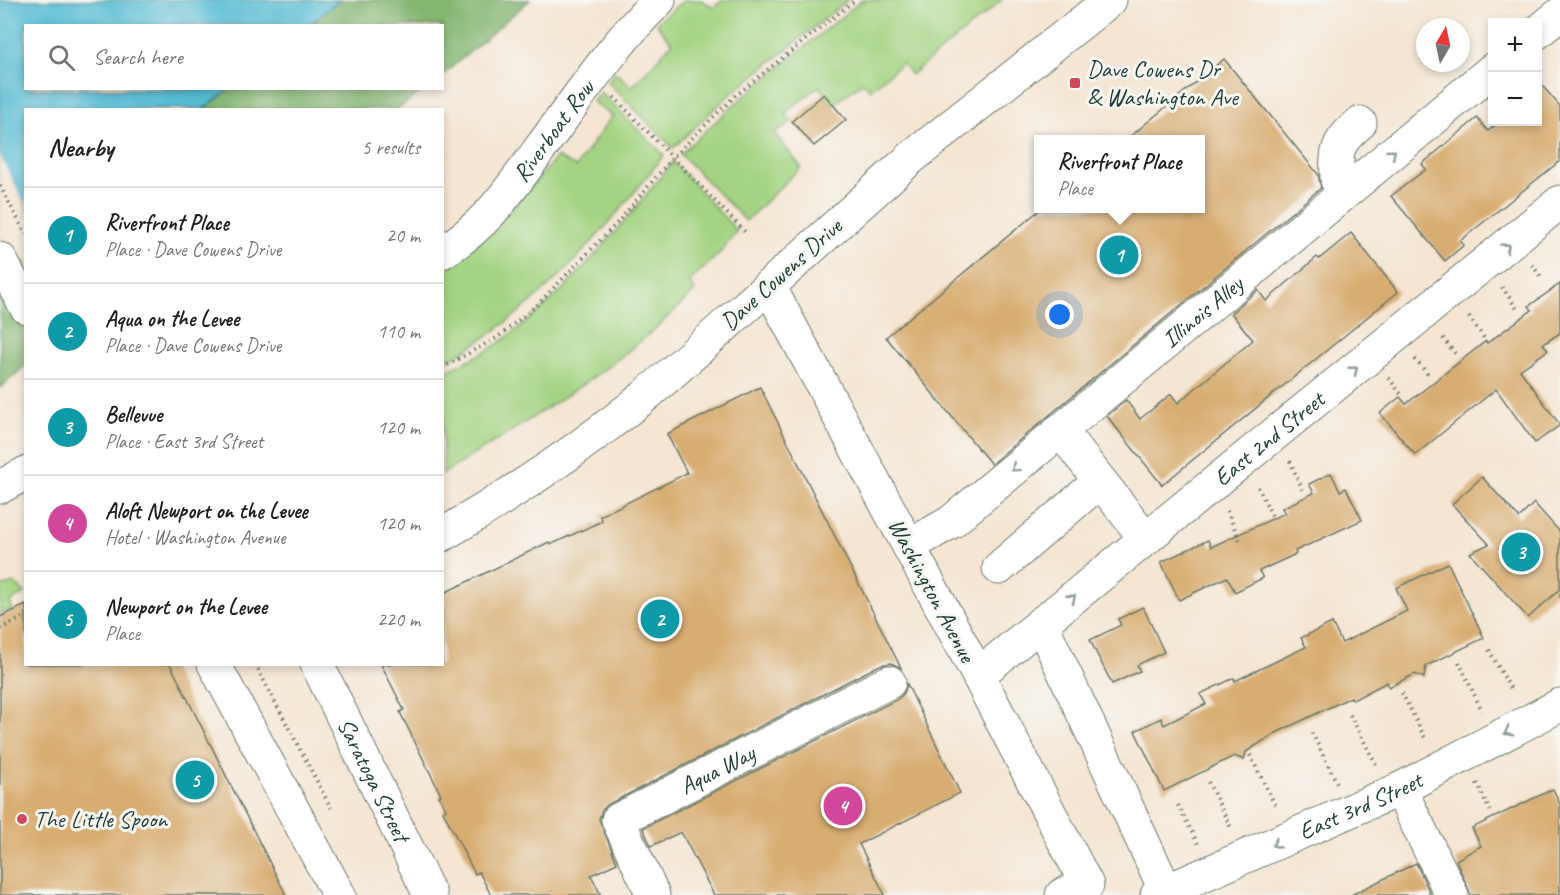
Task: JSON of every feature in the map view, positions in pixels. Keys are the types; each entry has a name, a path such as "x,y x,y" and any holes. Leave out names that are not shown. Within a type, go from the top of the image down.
{"street":[{"name":"Riverboat Row","path":"444,251 462,240 494,212 631,27 658,0"},
{"name":"Dave Cowens Drive","path":"444,534 497,503 584,443 639,400 911,158 1110,0"},
{"path":"1542,29 1560,14"},
{"name":"Illinois Alley","path":"909,546 951,522 1490,72"},
{"path":"1347,190 1337,180 1336,152 1342,138 1360,123"},
{"name":"East 2nd Street","path":"978,675 1560,202"},
{"path":"0,259 24,303"},
{"name":"Washington Avenue","path":"769,286 978,675 1080,892"},
{"path":"1060,430 1146,539"},
{"path":"0,487 24,474"},
{"path":"999,568 1100,481"},
{"path":"1041,623 1161,893"},
{"path":"215,666 338,894"},
{"name":"Saratoga Street","path":"318,666 389,816 430,895"},
{"name":"Aqua Way","path":"653,895 618,820 889,682"},
{"name":"East 3rd Street","path":"1161,893 1396,791 1560,705"},
{"path":"1396,791 1452,895"}],"path":[{"path":"444,367 498,337 537,305 619,221 674,157 735,96 855,0"},
{"path":"593,77 674,157 745,232"},
{"path":"0,186 24,230"},
{"path":"1384,372 1403,397"},
{"path":"1286,453 1303,491"},
{"path":"1254,480 1272,516"},
{"path":"1224,504 1241,543"},
{"path":"0,629 24,617"},
{"path":"1489,650 1512,691"},
{"path":"1459,662 1496,738"},
{"path":"256,666 331,808"},
{"path":"1402,693 1441,767"},
{"path":"1350,715 1396,791"},
{"path":"1312,733 1351,811"},
{"path":"1250,754 1276,807"},
{"path":"1208,782 1232,829"},
{"path":"1178,805 1198,845"}],"green space":[{"path":"340,0 530,0 444,74 444,24 311,24"},
{"path":"684,0 702,0 713,8 723,0 848,0 727,97 673,148 608,82 615,72 632,87 672,43 656,23"},
{"path":"862,0 1002,0 911,75 902,63 870,90 863,82 833,105 819,86 785,113 792,121 774,133 801,167 746,221 680,154 737,102"},
{"path":"229,90 424,90 399,108 206,108"},
{"path":"600,92 664,155 590,244 537,297 477,343 444,362 444,266 515,205 557,157 576,167 612,116 593,102"},
{"path":"673,162 737,231 719,254 689,282 695,290 638,343 575,390 444,473 444,372 491,348 542,309 589,262"},
{"path":"24,257 24,367 0,388 0,273"},
{"path":"14,583 24,594 10,602 13,609 0,615 0,587"}],"water":[{"path":"0,0 340,0 310,24 24,24 24,90 229,90 204,108 24,108 24,257 0,273"}],"pier":[{"path":"0,156 24,202 24,260 0,276"}],"building":[{"path":"1224,59 1318,174 1321,188 991,464 886,337 1036,213 1205,213 1205,135 1132,135"},
{"path":"1542,86 1560,106 1560,161 1460,241 1464,245 1445,261 1391,196 1426,169 1422,164 1477,118 1488,131 1495,126 1542,126"},
{"path":"824,94 846,120 814,146 792,121"},
{"path":"1351,233 1398,292 1162,485 1107,416 1126,400 1140,419 1171,394 1178,403 1253,340 1231,313 1258,290 1266,301 1317,257 1319,259"},
{"path":"1560,284 1560,333 1543,344 1548,350 1520,370 1560,425 1535,443 1496,389 1415,455 1380,413 1400,397 1406,404 1486,341 1487,343 1532,310 1529,306"},
{"path":"760,387 901,668 891,663 880,665 609,804 602,810 599,819 617,863 591,875 601,895 491,895 479,872 475,874 443,811 446,809 439,796 441,795 400,712 404,710 382,666 444,666 444,593 549,542 550,545 602,521 600,516 687,473 667,434"},
{"path":"1331,473 1340,491 1346,488 1362,520 1295,551 1296,554 1259,571 1263,578 1235,592 1227,577 1179,600 1161,562 1208,540 1211,547 1285,513 1282,508 1314,493 1309,484"},
{"path":"1482,477 1519,518 1534,503 1560,532 1560,589 1528,618 1470,553 1489,544 1452,504"},
{"path":"1448,563 1484,638 1426,666 1424,678 1415,674 1389,687 1387,682 1353,700 1351,697 1274,734 1246,752 1244,760 1234,756 1164,791 1135,731 1161,718 1164,725 1206,704 1200,694 1234,678 1235,681 1306,647 1301,638 1332,623 1342,643 1407,611 1396,588"},
{"path":"24,606 24,666 171,666 286,895 0,895 0,617"},
{"path":"1143,607 1164,652 1137,665 1140,671 1112,684 1090,640 1121,625 1118,619"},
{"path":"907,684 960,793 859,844 885,895 714,895 681,832 651,846 643,828 898,699 904,693"},
{"path":"1553,789 1560,804 1560,895 1471,895 1456,860 1481,846 1472,828"},
{"path":"1416,863 1431,895 1351,895"}],"place":[{"name":"Dave Cowens Dr & Washington Ave","path":"1075,83"},
{"name":"Riverfront Place","path":"1119,255"},
{"name":"Bellevue","path":"1521,552"},
{"name":"Aqua on the Levee","path":"660,619"},
{"name":"Newport on the Levee","path":"195,780"},
{"name":"Aloft Newport on the Levee","path":"843,806"},
{"name":"The Little Spoon","path":"22,819"}]}
